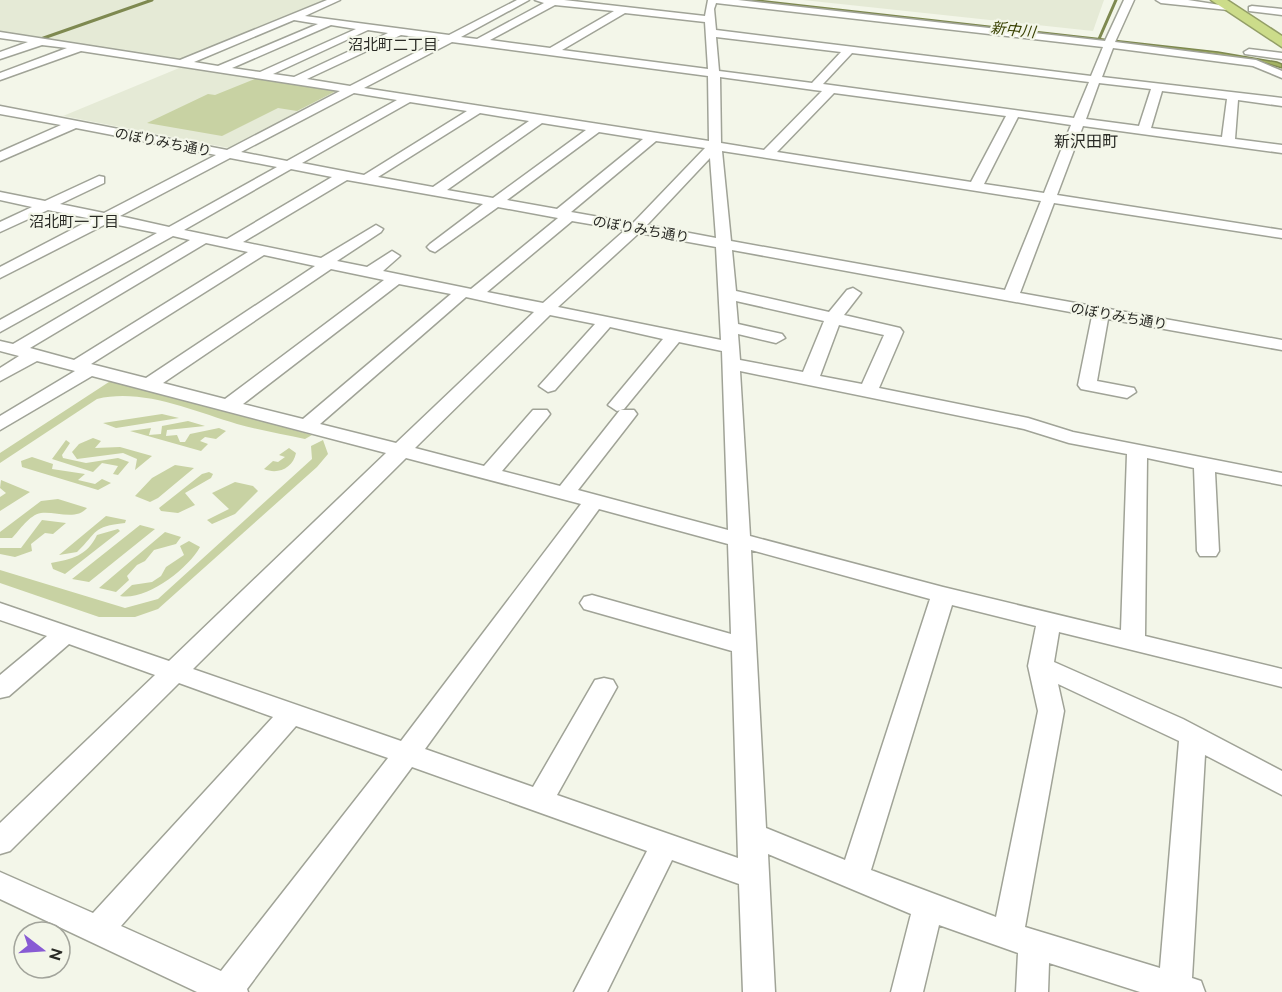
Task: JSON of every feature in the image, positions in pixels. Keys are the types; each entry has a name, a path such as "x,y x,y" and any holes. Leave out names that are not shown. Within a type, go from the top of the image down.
{"highway":[{"path":"1228,2 1252,9 1282,28"},
{"path":"1228,2 1282,43"}],"street":[{"path":"274,12 308,0"},
{"path":"183,63 335,0"},
{"path":"0,273 524,0"},
{"path":"540,0 710,20"},
{"path":"759,992 728,294 715,145 714,74 709,9 713,0 1090,34 1111,39"},
{"path":"783,0 886,16 1195,50 1282,56"},
{"path":"1011,296 1052,197 1111,39 1129,0"},
{"path":"1161,0 1228,2"},
{"path":"478,42 553,2"},
{"path":"1252,9 1282,12"},
{"path":"551,52 623,10"},
{"path":"291,17 1282,149"},
{"path":"220,69 329,22"},
{"path":"262,75 366,27"},
{"path":"297,80 398,32"},
{"path":"712,33 850,50 946,66 977,66 1282,102"},
{"path":"0,35 354,88 1282,234"},
{"path":"0,41 12,37"},
{"path":"0,56 42,41"},
{"path":"0,76 80,47"},
{"path":"814,87 850,50"},
{"path":"1195,50 1256,63 1282,75"},
{"path":"1144,131 1157,87"},
{"path":"768,153 831,89"},
{"path":"1179,104 1182,90"},
{"path":"1228,142 1233,96"},
{"path":"0,327 411,97"},
{"path":"366,179 480,108"},
{"name":"のぼりみち通り","path":"0,110 435,192 1282,345"},
{"path":"976,185 1014,113"},
{"path":"0,126 27,115"},
{"path":"435,192 541,118"},
{"path":"0,157 75,124"},
{"path":"435,247 597,127"},
{"path":"305,427 565,215 654,136"},
{"path":"0,842 545,310 636,228 715,145"},
{"path":"230,243 345,175"},
{"path":"0,228 99,180"},
{"path":"0,196 674,337 809,380 1028,424 1069,437 1282,479"},
{"path":"148,385 376,229"},
{"path":"0,376 17,350 204,238"},
{"path":"0,424 261,250"},
{"path":"371,272 392,256"},
{"path":"228,406 398,278"},
{"path":"809,380 834,317 853,293"},
{"path":"728,294 894,332 867,393"},
{"path":"1101,312 1087,385 1127,392"},
{"path":"548,386 605,322"},
{"path":"728,327 776,338"},
{"path":"565,493 674,337"},
{"path":"17,350 399,452 565,493 943,595 1282,678"},
{"path":"488,474 540,414"},
{"path":"1132,641 1137,451"},
{"path":"1204,464 1208,551"},
{"path":"0,885 219,989 407,754 594,501"},
{"path":"854,877 943,595"},
{"path":"592,603 744,646"},
{"path":"0,610 754,876"},
{"path":"1032,992 1021,939 1051,711 1041,666 1049,620"},
{"path":"0,689 66,634"},
{"path":"1041,666 1193,736 1282,784"},
{"path":"539,801 604,687"},
{"path":"98,930 292,713"},
{"path":"752,835 928,907 1182,990 1193,736"},
{"path":"590,992 665,845"},
{"path":"907,992 928,907"}],"shaded area":[{"path":"0,0 331,0 186,60 0,32"},
{"path":"803,0 1104,0 1093,31"},
{"path":"184,66 346,91 237,147 229,148 63,116"},
{"path":"257,78 336,91 297,111 278,108 222,136 147,123 208,94 215,95"},
{"path":"112,380 312,435 305,439 237,424 168,403 132,396 114,396 97,399 0,463 0,453"},
{"path":"162,414 179,418 116,428 103,423"},
{"path":"188,421 205,426 167,430 166,436 177,435 180,442 185,442 190,434 219,428 226,431 216,439 205,437 200,441 208,444 201,451 130,431 151,428 149,435 161,434 162,426"},
{"path":"93,438 101,441 95,448 120,447 152,456 135,470 137,459 123,453 77,459 72,452 79,444"},
{"path":"66,440 70,443 62,455 63,458 86,463 118,458 129,462 118,475 113,474 118,466 102,463 93,472 52,459"},
{"path":"323,440 328,454 317,467 158,609 135,617 99,617 0,583 0,570 125,608 158,599 312,459 311,446"},
{"path":"289,448 296,453 292,463 279,471 264,469 273,461 278,462 285,457 279,455"},
{"path":"32,457 53,464 52,469 85,474 78,480 95,484 102,479 111,483 98,490 22,467 21,461"},
{"path":"175,465 194,468 150,502 135,496 152,478"},
{"path":"209,472 213,474 211,478 185,493 195,505 178,513 161,511 159,508 202,474"},
{"path":"1,480 30,492 0,511 0,497 6,493 0,488"},
{"path":"235,482 253,486 258,491 235,514 212,524 207,520 229,509 212,493"},
{"path":"58,499 87,508 71,515 37,514 12,538 0,538 0,532 41,501"},
{"path":"106,516 126,520 125,523 106,526 96,531 77,552 59,555"},
{"path":"42,520 66,523 53,534 45,533 31,544 32,551 15,557 0,554 0,548 21,548"},
{"path":"140,525 155,529 89,582 72,579"},
{"path":"118,529 120,531 65,574 53,569 51,563 66,560 84,552 97,535"},
{"path":"165,532 181,537 176,544 154,550 127,576 129,580 116,592 99,588"},
{"path":"189,541 200,547 186,565 165,582 142,594 120,596 132,585 152,582 161,576 166,567 184,555 180,546"}],"water":[{"name":"新中川","path":"732,0 756,0 1218,52 1277,62 1282,64 1282,68 1258,61 1201,52"}],"waterway":[{"path":"35,41 152,0"},
{"path":"1099,39 1116,0"}],"district":[{"name":"沼北町二丁目","path":"393,45"},
{"name":"新沢田町","path":"1086,141"},
{"name":"沼北町一丁目","path":"74,222"}]}
